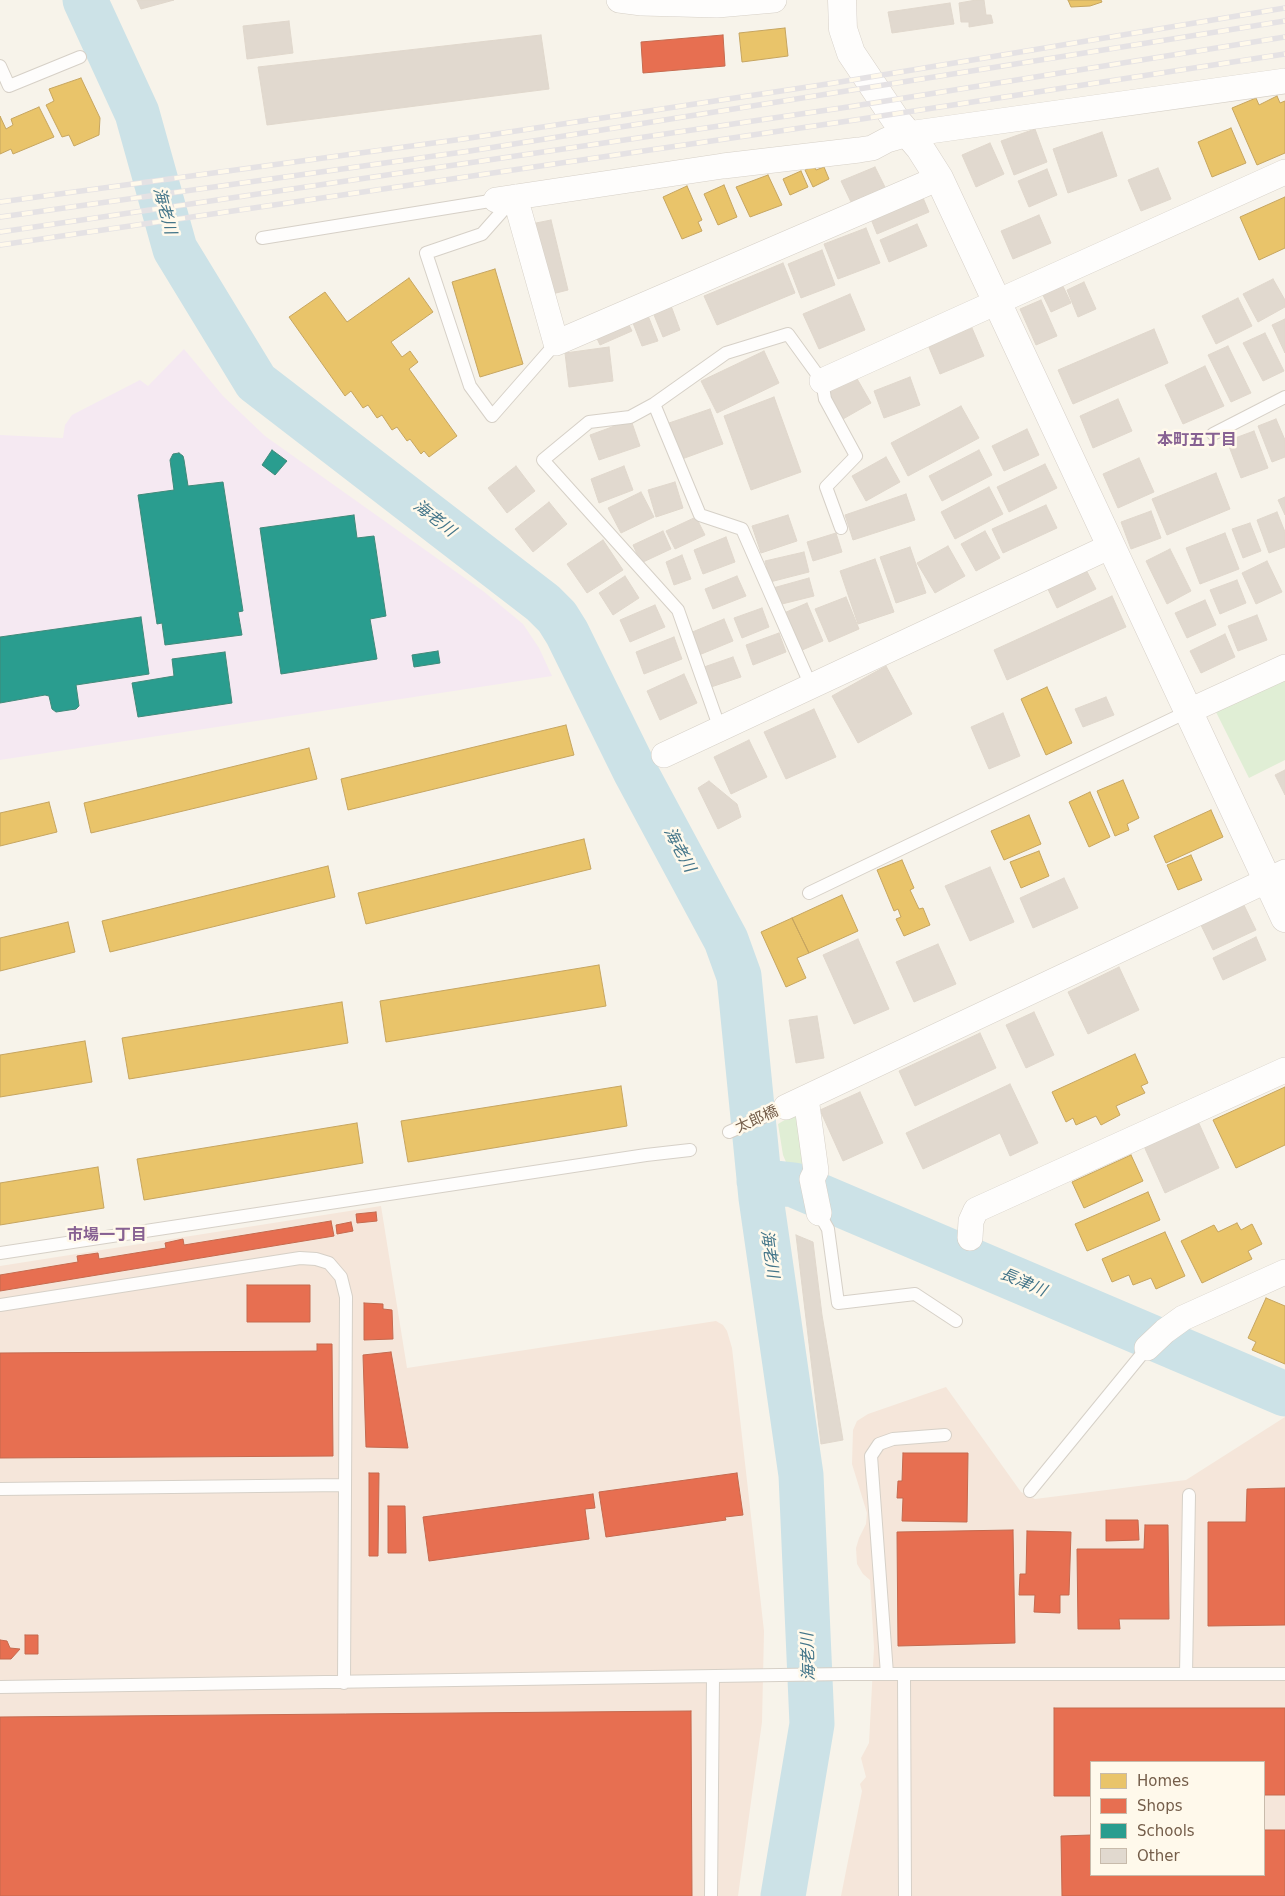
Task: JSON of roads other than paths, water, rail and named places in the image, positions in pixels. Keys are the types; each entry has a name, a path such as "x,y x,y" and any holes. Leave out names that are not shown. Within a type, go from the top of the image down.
{"street":[{"path":"619,0 642,3 717,5 774,0"},
{"path":"842,0 843,29 851,53 896,120 920,148 939,178 1189,711 1276,876 1285,918"},
{"path":"939,178 556,343 506,199 723,166 859,150 872,148 887,140 908,134 1285,81"},
{"path":"822,381 1285,172"},
{"path":"664,755 1111,546"},
{"path":"1189,711 1285,667"},
{"path":"818,1211 812,1179 816,1171 796,1103 1276,876"},
{"path":"970,1238 971,1221 976,1210 1285,1070"},
{"path":"1156,1339 1183,1318 1285,1272"}],"lane":[{"path":"0,66 9,86 80,57"},
{"path":"262,238 506,199"},
{"path":"506,199 482,234 426,254 470,386 492,416 556,343"},
{"path":"720,729 678,610 543,460 589,422 630,417 654,404 726,353 788,334 822,381 825,399 856,456 826,487 841,528"},
{"path":"1213,434 1285,397"},
{"path":"654,404 700,515 742,529 811,686"},
{"path":"809,893 1189,711"},
{"name":"太郎橋","path":"729,1132 796,1103"},
{"path":"0,1253 626,1158 690,1150"},
{"path":"818,1211 828,1229 838,1303 915,1294 956,1321"},
{"path":"0,1305 300,1258 316,1258 329,1263 341,1277 346,1297 344,1683"},
{"path":"1030,1491 1156,1339"},
{"path":"888,1674 871,1456 879,1444 893,1439 945,1435"},
{"path":"0,1489 344,1485"},
{"path":"1186,1674 1189,1495"},
{"path":"0,1687 845,1674 1285,1674"},
{"path":"904,1674 905,1896"},
{"path":"711,1896 713,1677"}],"waterway":[{"name":"海老川","path":"85,0 137,113 175,249 256,382 543,603 557,617 567,633 635,771 726,940 739,976 761,1198 801,1475 812,1724 783,1896"},
{"name":"長津川","path":"759,1181 794,1185 1285,1394"}],"railway":[{"path":"0,202 463,139 834,83 1285,8"},
{"path":"0,217 470,151 1285,21"},
{"path":"0,232 848,107 1285,37"},
{"path":"0,245 855,120 1285,54"}],"district":[{"name":"本町五丁目","path":"1197,441"},
{"name":"市場一丁目","path":"107,1236"}]}
